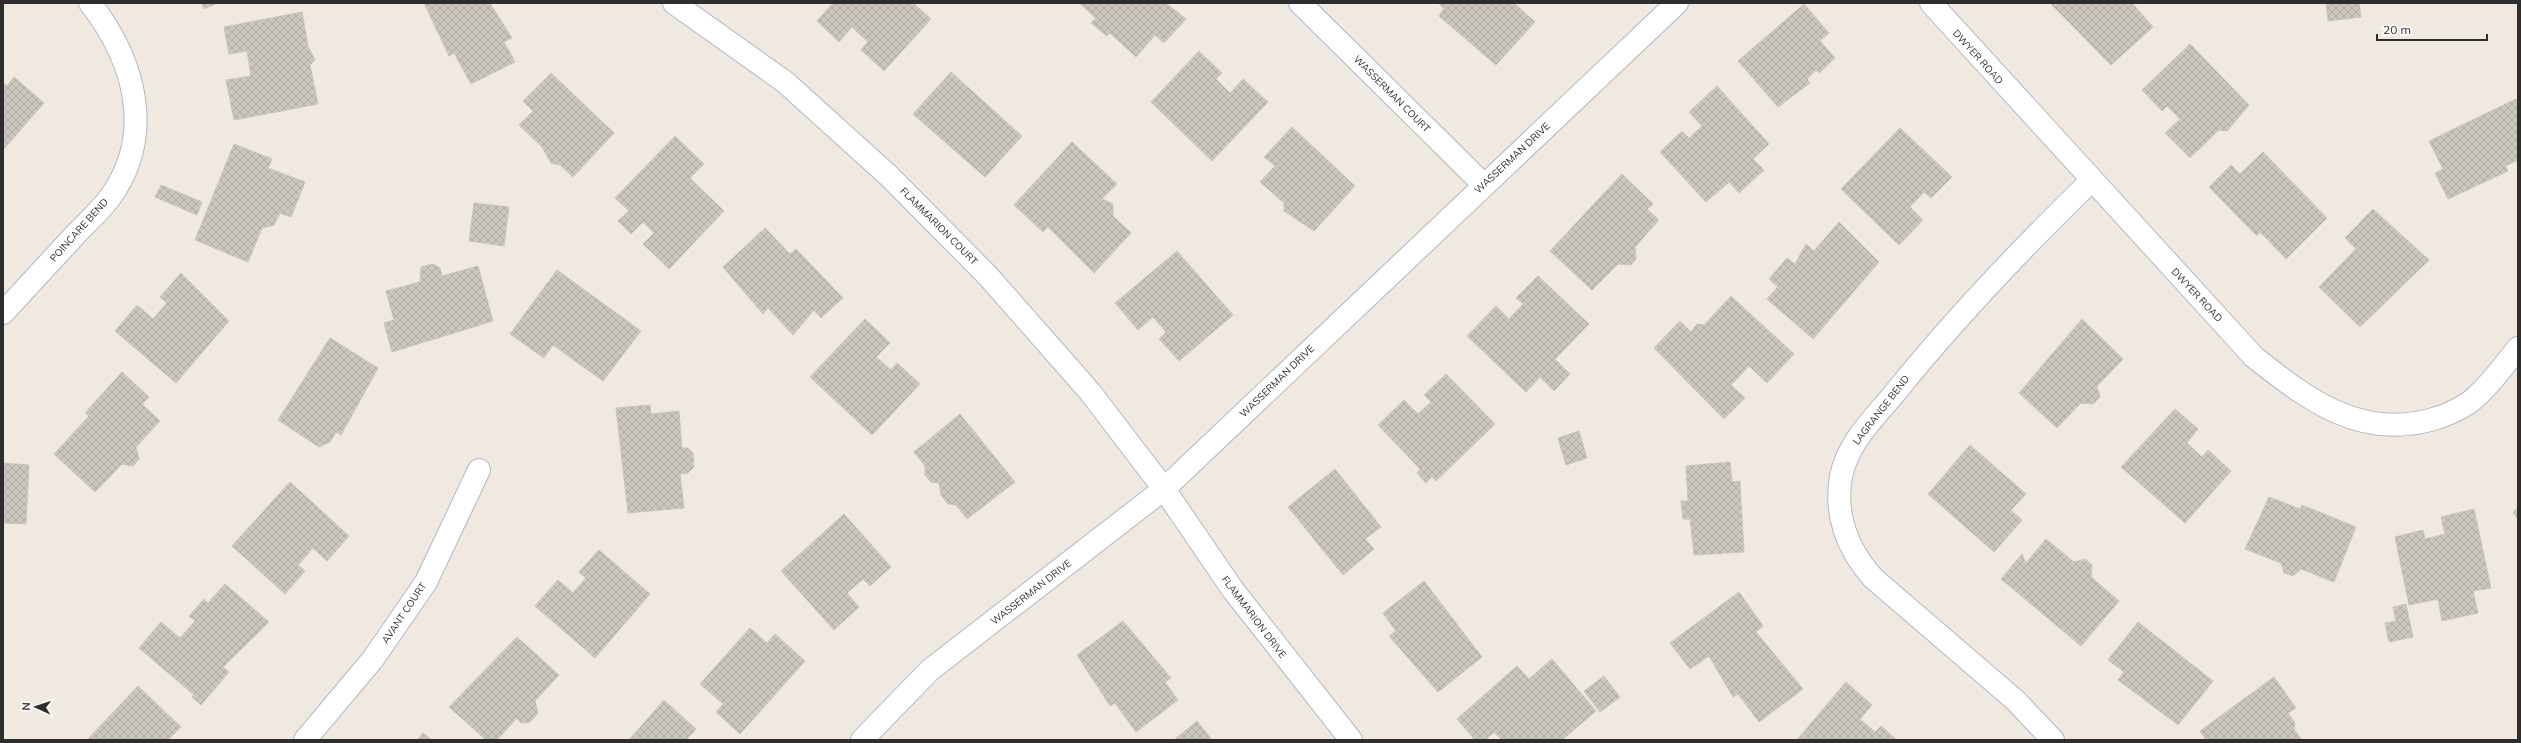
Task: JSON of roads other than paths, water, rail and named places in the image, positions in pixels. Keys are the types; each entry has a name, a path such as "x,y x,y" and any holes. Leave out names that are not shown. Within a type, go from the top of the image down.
{"street":[{"name":"POINCARE BEND","path":"3,313 109,199 126,168 136,133 136,97 126,62 100,16 90,3"},
{"name":"FLAMMARION COURT","path":"674,3 785,82 889,176 988,276 1090,392 1164,489"},
{"name":"WASSERMAN COURT","path":"1300,3 1484,185"},
{"name":"WASSERMAN DRIVE","path":"862,740 930,670 1164,489 1677,3"},
{"name":"DWYER ROAD","path":"1931,3 2254,357 2296,390 2341,416 2377,425 2411,425 2443,416 2478,396 2518,348"},
{"name":"LAGRANGE BEND","path":"2053,740 2015,700 1873,578 1860,564 1846,537 1840,507 1841,477 1854,443 1931,348 2030,241 2092,180"},
{"name":"AVANT COURT","path":"305,740 373,660 426,582 479,470"},
{"name":"FLAMMARION DRIVE","path":"1164,489 1233,590 1351,740"}]}
